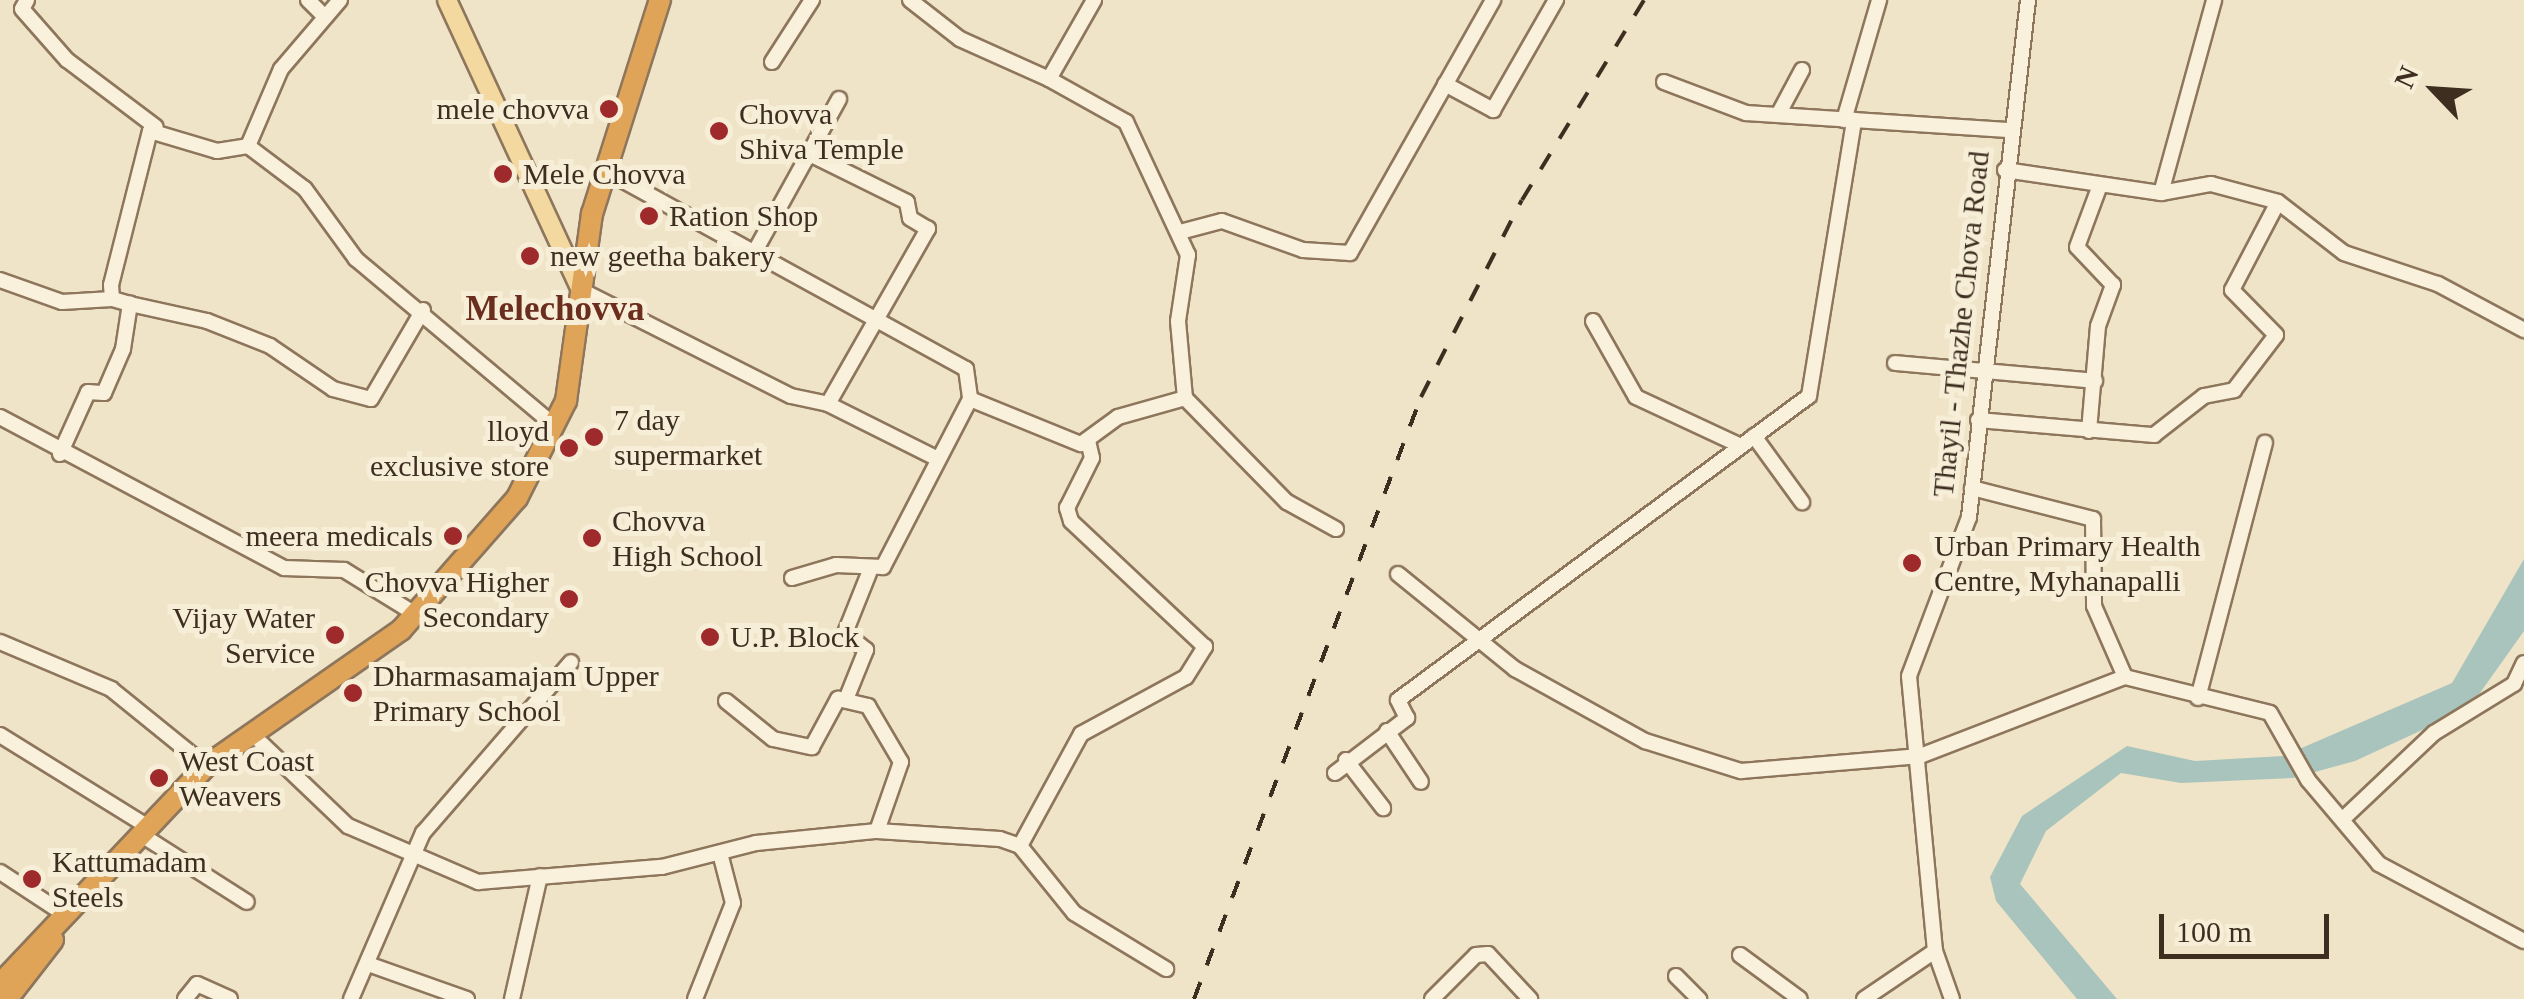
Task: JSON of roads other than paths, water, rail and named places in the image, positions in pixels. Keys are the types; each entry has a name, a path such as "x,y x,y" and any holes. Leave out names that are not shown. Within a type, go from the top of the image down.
{"highway":[{"path":"0,994 7,999 206,766 257,738 421,626 507,525 517,498 556,426 589,244 660,0"},
{"path":"608,172 634,91 672,0"},
{"path":"0,984 61,912 146,832 257,738 418,615 517,498"}],"main road":[{"path":"447,0 552,242 581,290"},
{"path":"552,242 589,244"}],"street":[{"path":"26,0 22,9 66,60 156,128 217,151 248,146 305,189 356,259 424,310 556,426"},
{"path":"308,0 323,15"},
{"path":"248,146 281,69 323,15 340,0"},
{"path":"772,62 812,0"},
{"path":"910,0 960,39 1049,79 1126,122 1188,255 1178,322 1184,398 1288,502 1336,528"},
{"path":"1049,79 1094,0"},
{"path":"1180,232 1222,220 1302,250 1350,252 1492,0"},
{"path":"1444,84 1493,110 1556,0"},
{"path":"1335,773 1346,760 1408,718 1398,700 1478,648 1814,387 1824,261 1849,120 1879,0"},
{"name":"Thayil - Thazhe Chova Road","path":"1952,999 1935,951 1912,654 1960,560 1972,488 2007,130 2028,0"},
{"path":"2161,193 2214,0"},
{"path":"1778,116 1802,70"},
{"path":"1664,82 1746,113 2007,130"},
{"path":"754,253 839,99"},
{"path":"112,299 128,200 156,128"},
{"path":"810,154 907,202 910,218 928,228 881,321 828,404"},
{"path":"2005,170 2161,193 2211,184 2278,202 2344,253 2438,284 2524,330"},
{"path":"608,172 966,369 970,399 883,567 869,572 836,565 792,578"},
{"path":"2089,431 2098,326 2113,285 2077,247 2100,185"},
{"path":"1978,420 2154,434 2204,396 2242,384 2276,330 2232,290 2278,202"},
{"path":"0,280 62,302 112,299 207,321 270,346 332,388 370,399 424,310"},
{"path":"581,290 791,396 828,404 938,459"},
{"path":"60,454 88,392 109,384 130,304"},
{"path":"1593,321 1636,397 1748,441 1802,502"},
{"path":"1894,363 1982,374 2095,381"},
{"path":"970,399 1073,443 1088,440 1118,417 1184,398"},
{"path":"0,417 60,454 284,568 344,570 418,615"},
{"path":"1020,846 1081,734 1186,677 1206,647 1072,522 1067,508 1092,458 1088,440"},
{"path":"2198,698 2265,443"},
{"path":"1972,488 2093,519 2094,606 2125,677"},
{"path":"726,701 773,739 812,746 834,703 847,696 866,650 845,632 869,572"},
{"path":"1398,574 1478,648 1645,741 1740,771 1920,756 2125,677 2270,713 2308,780 2379,864 2522,938"},
{"path":"0,642 111,689 206,766"},
{"path":"352,999 414,850 468,772 572,662"},
{"path":"2344,818 2434,733 2514,684 2524,664"},
{"path":"847,696 886,723 883,738 900,762 878,831"},
{"path":"1387,731 1421,782"},
{"path":"0,735 246,902"},
{"path":"257,738 348,826 414,850 453,878 540,876 878,831 946,830 1020,846 1074,913 1166,968"},
{"path":"1346,760 1383,808"},
{"path":"695,999 734,904 720,853"},
{"path":"0,872 61,912"},
{"path":"512,999 540,876"},
{"path":"1864,999 1935,951"},
{"path":"1432,999 1476,954 1488,954 1530,999"},
{"path":"1740,955 1800,999"},
{"path":"368,964 467,999"},
{"path":"1676,976 1699,999"},
{"path":"185,999 197,984 230,999"},
{"path":"1504,999 1519,986"}],"water":[{"path":"2524,559 2524,631 2475,700 2446,719 2355,761 2293,778 2181,783 2121,773 2046,831 2020,884 2117,999 2077,999 1996,901 1990,877 2022,816 2127,746 2195,761 2283,756 2452,683"}],"railway":[{"path":"1194,999 1421,397 1522,200 1644,0"}],"place":[{"name":"mele chovva","path":"609,109"},
{"name":"Chovva Shiva Temple","path":"719,131"},
{"name":"Mele Chovva","path":"503,174"},
{"name":"Ration Shop","path":"649,216"},
{"name":"new geetha bakery","path":"530,256"},
{"name":"7 day supermarket","path":"594,437"},
{"name":"lloyd exclusive store","path":"569,448"},
{"name":"meera medicals","path":"453,536"},
{"name":"Chovva High School","path":"592,538"},
{"name":"Urban Primary Health Centre, Myhanapalli","path":"1912,563"},
{"name":"Chovva Higher Secondary","path":"569,599"},
{"name":"Vijay Water Service","path":"335,635"},
{"name":"U.P. Block","path":"710,637"},
{"name":"Dharmasamajam Upper Primary School","path":"353,693"},
{"name":"West Coast Weavers","path":"159,778"},
{"name":"Kattumadam Steels","path":"32,879"}],"district":[{"name":"Melechovva","path":"555,309"}]}
